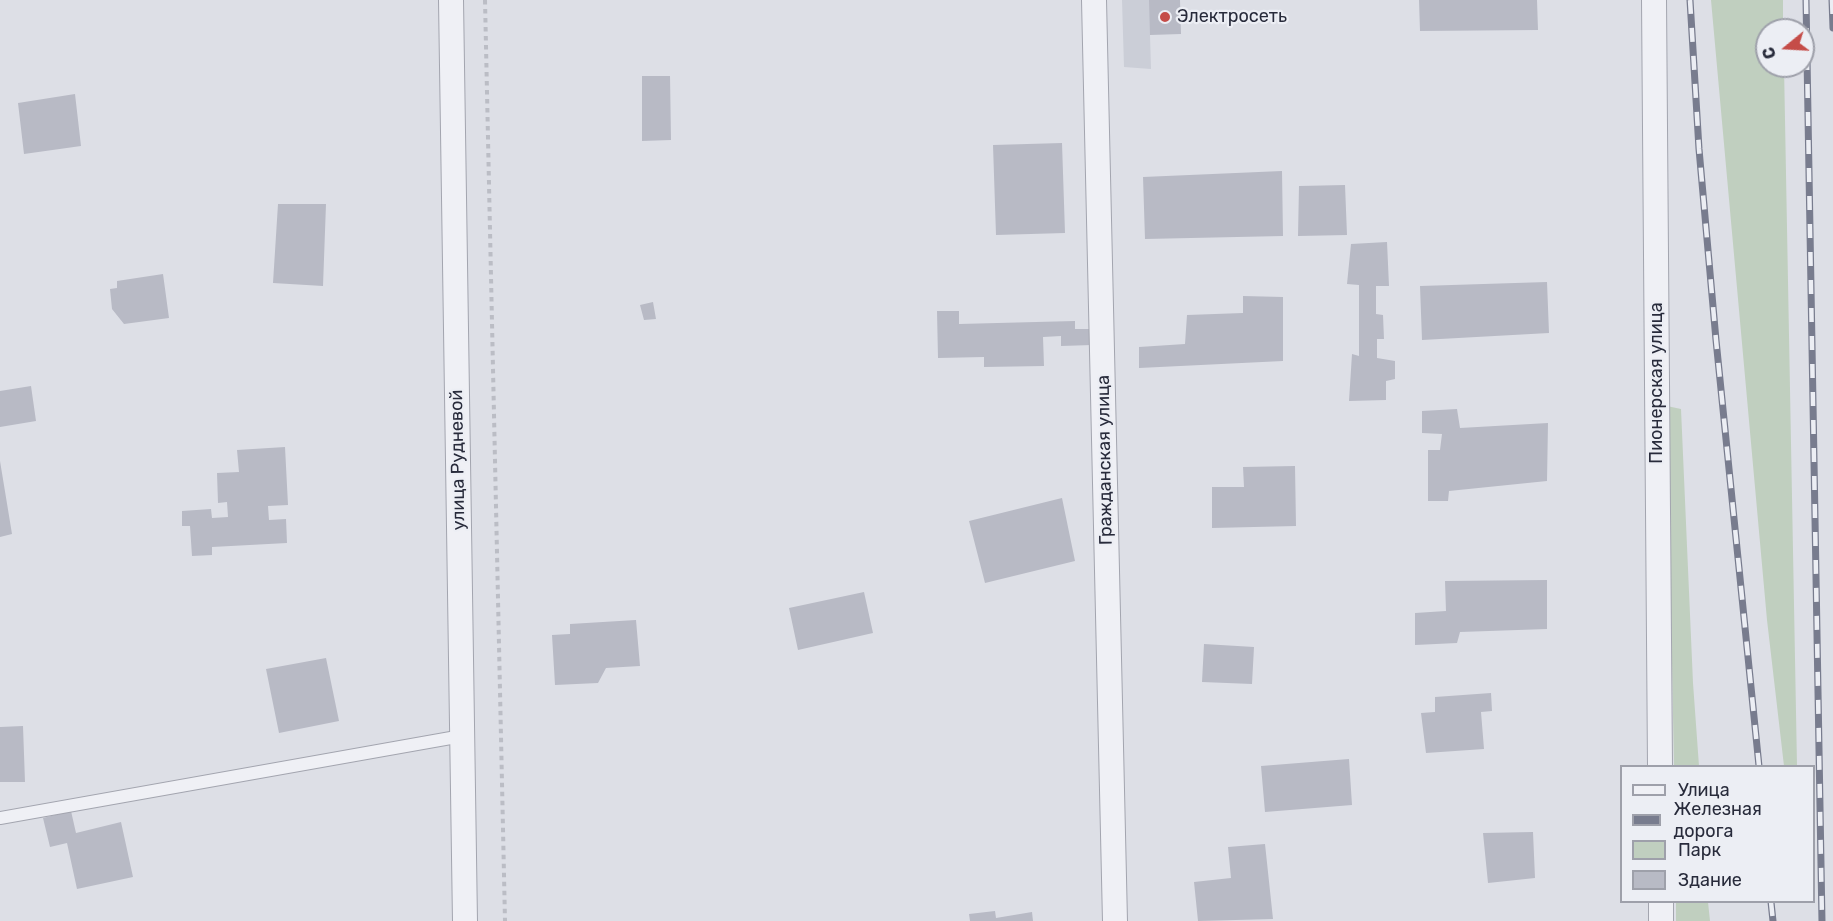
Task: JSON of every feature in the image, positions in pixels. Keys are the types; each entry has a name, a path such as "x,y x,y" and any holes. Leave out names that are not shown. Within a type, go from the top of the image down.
{"street":[{"name":"улица Рудневой","path":"451,0 465,921"},
{"name":"Гражданская улица","path":"1094,0 1115,921"},
{"name":"Пионерская улица","path":"1654,0 1660,765"},
{"path":"1661,903 1661,921"}],"lane":[{"path":"0,819 462,736"}],"path":[{"path":"485,0 505,921"}],"shaded area":[{"path":"1122,0 1180,0 1150,35 1151,69 1124,67"}],"green space":[{"path":"1711,0 1783,0 1783,18 1755,18 1755,78 1784,78 1797,765 1784,765 1767,620"},
{"path":"1667,406 1681,409 1699,765 1674,765"},
{"path":"1676,903 1708,903 1710,921 1676,921"}],"building":[{"name":"Электросеть","path":"1149,0 1180,0 1181,34 1150,35"},
{"path":"1419,0 1537,0 1538,30 1420,31"},
{"path":"642,76 670,76 671,140 642,141"},
{"path":"75,94 81,146 24,154 18,103"},
{"path":"1062,143 1065,233 996,235 993,145"},
{"path":"1282,171 1283,236 1145,239 1143,177"},
{"path":"1345,185 1347,235 1298,236 1299,186"},
{"path":"278,204 326,204 323,286 273,283"},
{"path":"1387,242 1389,286 1376,286 1376,314 1383,315 1384,339 1377,339 1377,358 1395,361 1395,379 1386,381 1386,400 1349,401 1352,354 1359,356 1359,285 1347,284 1351,244"},
{"path":"163,274 169,318 124,324 112,309 110,289 117,288 117,281"},
{"path":"1547,282 1549,333 1422,340 1420,286"},
{"path":"1243,296 1283,297 1283,361 1139,368 1139,347 1185,344 1187,315 1243,313"},
{"path":"653,302 656,319 644,320 640,305"},
{"path":"937,311 959,311 959,324 1075,321 1075,329 1092,329 1092,345 1061,346 1061,336 1043,337 1044,366 984,367 984,357 938,358"},
{"path":"31,386 36,421 0,427 0,391"},
{"path":"1457,409 1460,428 1548,423 1547,481 1449,491 1448,501 1428,501 1428,450 1440,450 1442,434 1422,433 1422,411"},
{"path":"285,447 288,505 268,506 269,520 286,519 287,543 212,547 212,555 192,556 190,526 182,526 182,511 211,509 212,518 228,517 227,502 218,503 217,473 239,472 237,450"},
{"path":"0,461 12,534 0,537"},
{"path":"1295,466 1296,526 1212,528 1212,487 1244,487 1243,467"},
{"path":"1062,498 1075,561 985,583 969,521"},
{"path":"1547,580 1547,629 1460,632 1457,643 1415,645 1415,613 1446,611 1445,581"},
{"path":"864,592 873,633 798,650 789,608"},
{"path":"636,620 640,666 606,668 598,683 555,685 552,635 570,634 570,624"},
{"path":"1204,644 1254,647 1252,684 1202,682"},
{"path":"326,658 339,721 279,733 266,669"},
{"path":"1491,693 1492,711 1481,712 1484,749 1426,753 1421,713 1435,712 1435,697"},
{"path":"23,726 25,782 0,782 0,727"},
{"path":"1349,759 1352,805 1265,812 1261,766"},
{"path":"71,811 76,833 121,822 133,877 77,889 67,843 50,847 43,818"},
{"path":"1533,832 1535,878 1488,883 1483,833"},
{"path":"1265,844 1273,919 1198,921 1194,882 1231,878 1228,847"},
{"path":"995,911 996,918 1032,912 1033,921 970,921 969,914"}],"railway":[{"path":"1690,0 1699,149 1716,340 1759,765"},
{"path":"1806,0 1822,921"},
{"path":"1832,0 1833,28"},
{"path":"1771,903 1773,921"}],"place":[{"name":"Электросеть","path":"1165,17"}]}
